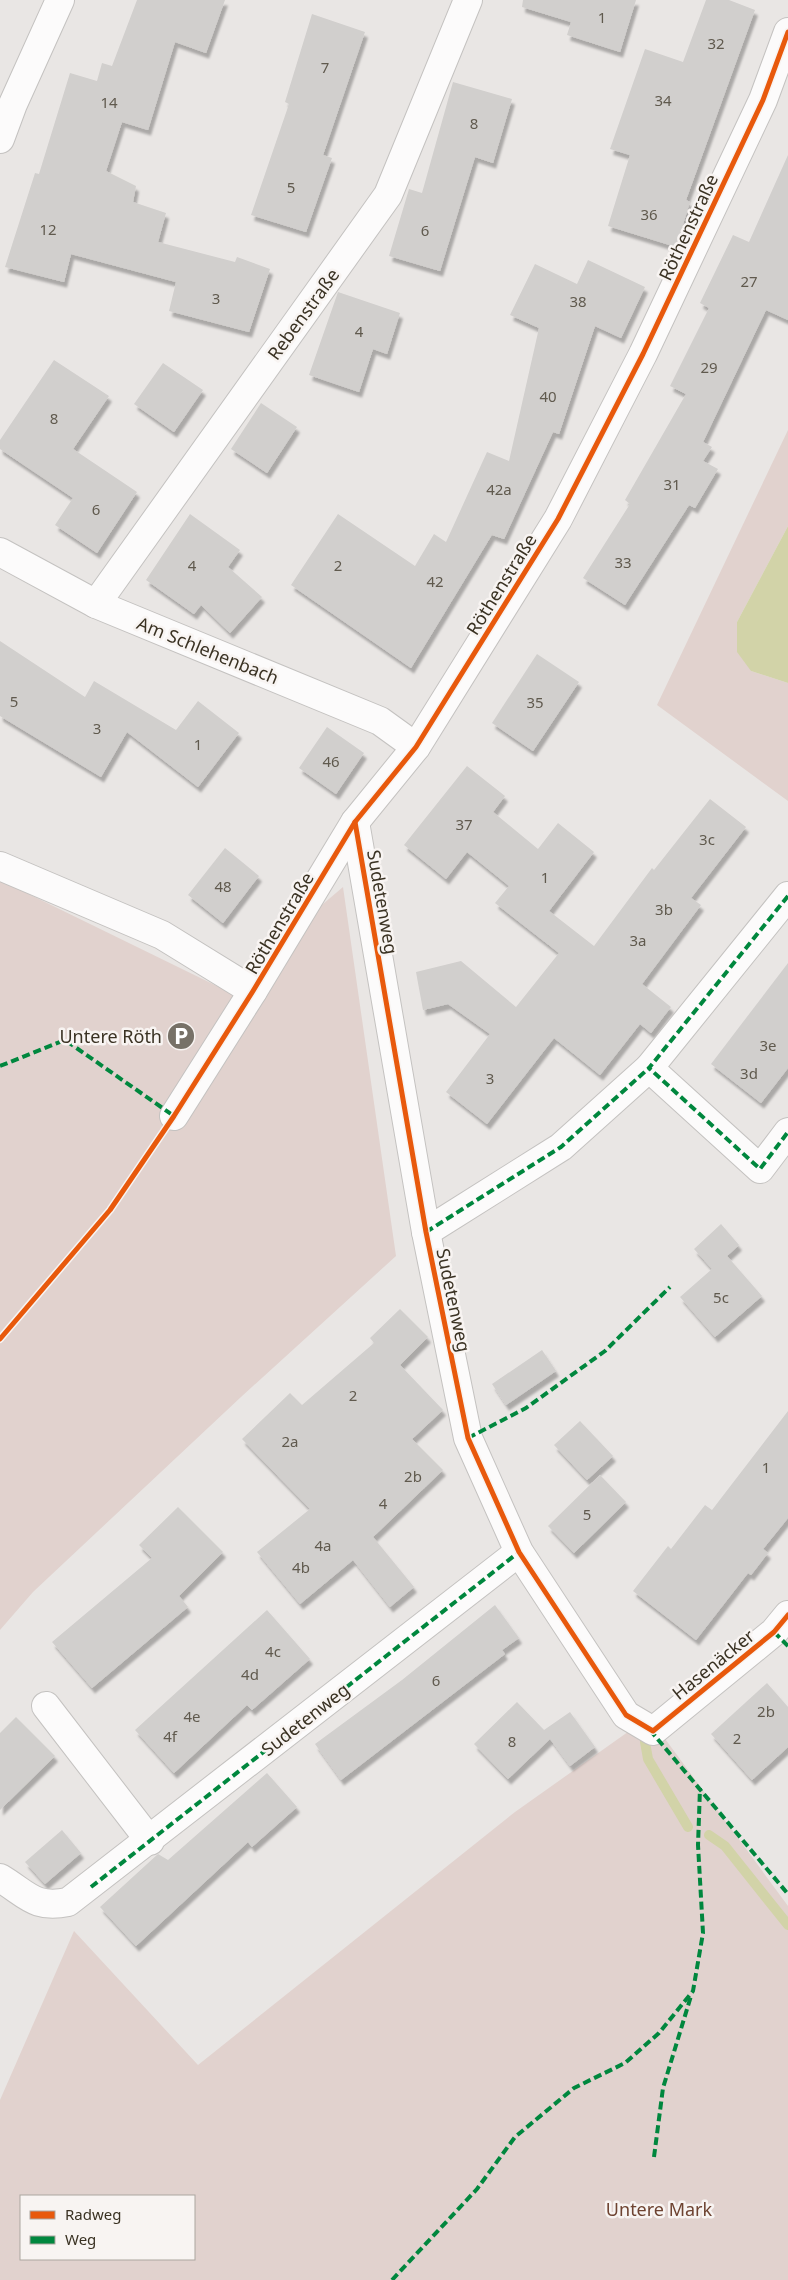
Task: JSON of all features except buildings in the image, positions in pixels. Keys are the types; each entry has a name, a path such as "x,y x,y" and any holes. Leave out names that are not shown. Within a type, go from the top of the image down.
{"street":[{"path":"0,139 13,104 60,0"},
{"name":"Rebenstraße","path":"96,604 388,195 468,0"},
{"name":"Röthenstraße","path":"174,1116 253,991 355,822 416,747 558,519 643,354 764,100 788,32"},
{"name":"Am Schlehenbach","path":"0,552 96,604 380,721 416,747"},
{"name":"Sudetenweg","path":"355,822 426,1232 468,1438 519,1552 626,1715 653,1731"},
{"path":"0,866 162,935 253,991"},
{"name":"Sudetenweg","path":"426,1232 561,1147 649,1068 788,896"},
{"path":"649,1068 760,1169 788,1132"},
{"name":"Sudetenweg","path":"0,1878 37,1902 51,1906 68,1902 90,1887 519,1552"},
{"name":"Hasenäcker","path":"653,1731 783,1631"},
{"path":"46,1706 150,1840"}],"green space":[{"path":"788,430 788,526 737,622 751,671 788,683 788,801 657,705"},
{"path":"0,880 223,989 343,887 396,1256 241,1397 33,1592 0,1630"},
{"name":"Untere Mark","path":"649,1717 788,1906 788,2280 0,2280 0,2100 74,1931 198,2065 515,1812"}],"shaded area":[{"path":"788,526 788,683 751,671 737,652 737,622"}],"waterway":[{"path":"645,1742 648,1759 688,1827"},
{"path":"709,1835 725,1846 788,1925"}],"marked path":[{"path":"788,896 649,1068 760,1169 788,1132"},
{"path":"0,1066 65,1040 174,1116 172,1119"},
{"path":"426,1232 561,1147 649,1068"},
{"path":"468,1438 526,1408 605,1351 670,1287"},
{"path":"91,1887 519,1552"},
{"path":"774,1632 788,1646"},
{"path":"650,1730 788,1894"},
{"path":"392,2280 477,2189 515,2137 574,2088 625,2063 659,2033 693,1991 703,1933 698,1845 700,1788"},
{"path":"654,2157 663,2088 691,1996"}],"cycle path":[{"path":"0,1339 110,1210 174,1116 253,991 355,822 416,747 558,519 643,354 763,100 788,32"},
{"path":"355,822 426,1232 468,1438 519,1552 626,1715 653,1731 774,1632 788,1615"}],"place":[{"name":"Untere Röth","path":"181,1036"}]}
